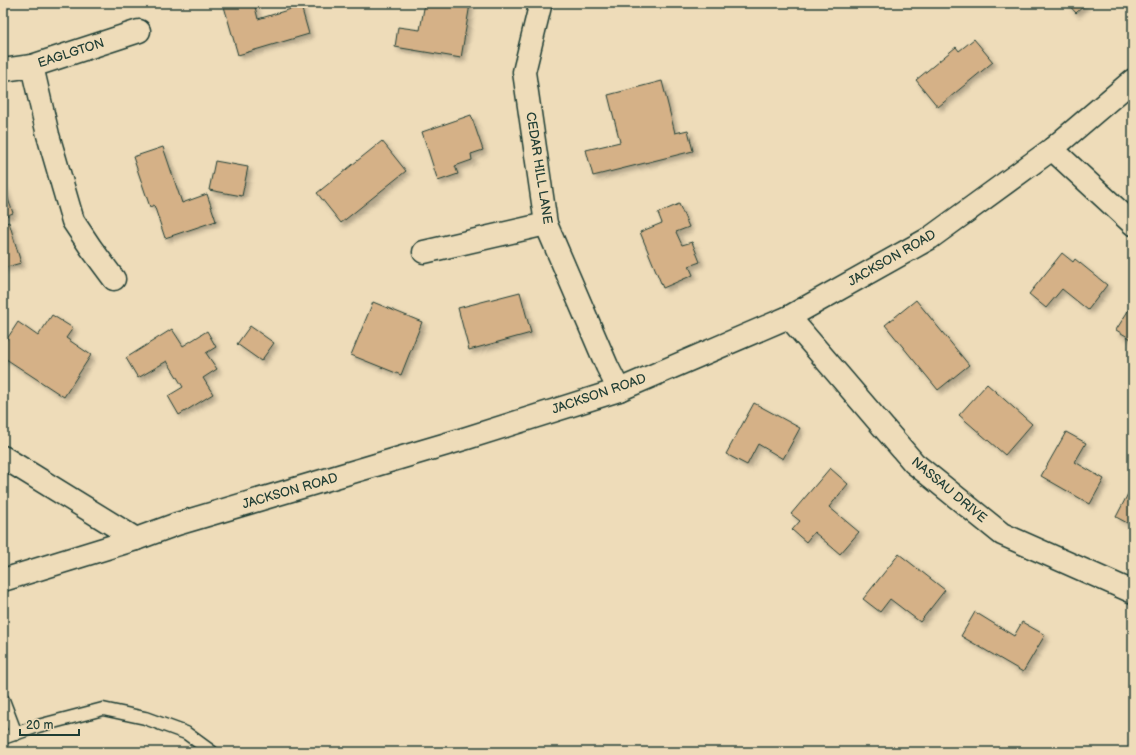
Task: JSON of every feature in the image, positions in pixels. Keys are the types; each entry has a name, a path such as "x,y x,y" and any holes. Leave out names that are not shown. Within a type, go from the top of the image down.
{"street":[{"name":"CEDAR HILL LANE","path":"540,6 524,72 546,224 618,390"},
{"name":"EAGLGTON","path":"3,70 32,66 139,31"},
{"path":"32,66 48,135 73,221 114,279"},
{"name":"JACKSON ROAD","path":"3,580 136,539 177,524 467,438 618,390 788,317 930,238 1052,149 1133,80"},
{"path":"1052,149 1133,224"},
{"path":"424,252 546,224"},
{"name":"NASSAU DRIVE","path":"788,317 914,463 1002,534 1133,592"},
{"path":"3,457 136,539"}],"lane":[{"path":"3,700 16,734"},
{"path":"3,738 38,726 103,709 145,718 186,733 212,752"}],"building":[{"path":"223,3 254,3 258,19 301,6 309,34 238,55"},
{"path":"425,3 470,4 461,58 395,47 398,27 420,30"},
{"path":"1067,3 1087,3 1076,13"},
{"path":"974,39 993,62 938,107 916,80 956,47 959,51"},
{"path":"662,81 675,133 688,130 693,151 593,176 586,150 620,142 608,95"},
{"path":"471,115 483,150 471,154 472,160 455,166 458,174 438,181 422,132"},
{"path":"382,141 406,171 341,223 317,193"},
{"path":"163,147 182,203 207,194 216,221 165,238 154,205 150,207 133,157"},
{"path":"215,161 248,167 242,196 209,190"},
{"path":"3,185 13,213 3,217"},
{"path":"679,204 689,227 676,232 682,245 692,242 700,262 689,266 693,275 663,288 640,232 662,223 658,213"},
{"path":"9,222 21,263 3,268 3,224"},
{"path":"1062,253 1073,262 1075,259 1107,285 1088,310 1062,289 1046,308 1029,294"},
{"path":"520,292 531,333 469,350 458,308"},
{"path":"916,300 969,365 938,390 885,325"},
{"path":"373,302 422,322 401,375 351,355"},
{"path":"1133,303 1133,340 1116,330"},
{"path":"52,315 73,328 66,338 91,355 64,397 3,357 3,345 18,322 38,336"},
{"path":"250,326 274,343 261,361 237,344"},
{"path":"172,329 183,346 207,331 216,347 206,353 217,369 203,378 213,394 179,415 168,396 183,387 167,361 138,378 126,358"},
{"path":"987,384 1032,424 1005,455 959,415"},
{"path":"754,403 800,428 783,459 758,444 747,465 726,454"},
{"path":"1066,432 1086,443 1075,462 1104,479 1090,504 1041,476"},
{"path":"830,468 848,484 829,507 859,532 840,554 814,532 806,542 792,530 800,521 791,514"},
{"path":"1130,490 1133,491 1133,526 1116,517"},
{"path":"899,554 945,590 920,622 890,599 880,612 863,599"},
{"path":"975,612 1014,636 1022,622 1045,635 1023,672 961,636"}]}
